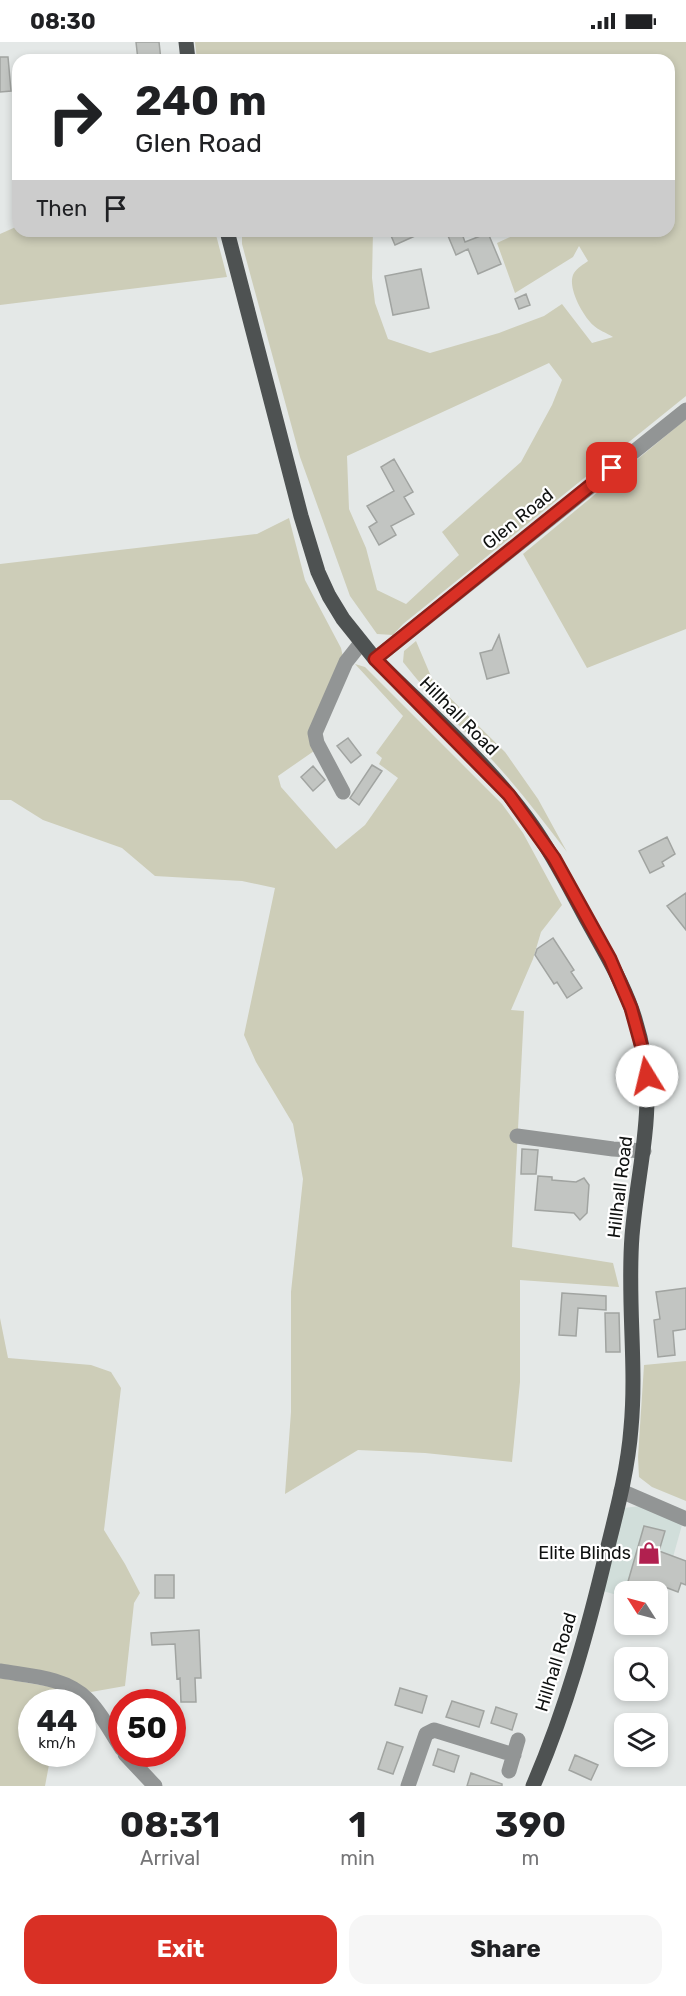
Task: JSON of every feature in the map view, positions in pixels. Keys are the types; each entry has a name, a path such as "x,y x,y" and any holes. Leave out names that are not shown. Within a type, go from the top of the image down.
{"main road":[{"name":"Hillhall Road","path":"229,237 310,548 329,596 361,644 509,795 554,858 610,959 631,1008 645,1059 649,1093 632,1239 632,1429 621,1491 598,1586 564,1707 533,1786"}],"street":[{"name":"Glen Road","path":"375,659 686,410"},
{"path":"343,792 317,743 315,733 346,663 361,644"},
{"path":"517,1136 644,1151"},
{"path":"621,1491 686,1519"},
{"path":"0,1671 60,1682 79,1691 89,1700 108,1728"},
{"path":"408,1786 426,1734 434,1731 514,1755"},
{"path":"509,1771 519,1740"},
{"path":"137,1767 155,1786"}],"shaded area":[{"path":"640,1506 682,1525 666,1581 614,1581 614,1594 603,1591 624,1508"}],"green space":[{"path":"195,42 686,42 686,396 403,624 393,635 377,634 350,596 300,457 242,237 373,237 372,278 375,303 388,339 430,353 499,333 544,316 562,304 592,343 613,337 589,321 574,293 572,279 574,273 588,261 579,246 573,257 515,293 497,243 510,237 675,237 675,54 196,54","holes":["549,363 562,380 552,405 521,462 442,532 459,555 406,604 377,590 366,548 349,509 347,456"]},
{"path":"12,229 12,237 217,237 227,277 0,305 0,234"},
{"path":"686,419 686,629 587,668 523,554"},
{"path":"289,518 305,580 341,648 343,657 314,751 278,776 281,787 336,849 365,825 398,778 379,764 382,758 376,753 403,716 355,664 365,667 502,804 523,833 562,905 541,932 533,959 511,1010 524,1011 512,1247 613,1263 619,1287 520,1280 520,1382 512,1462 425,1453 358,1450 285,1494 291,1412 291,1292 303,1179 293,1124 256,1062 244,1035 275,888 242,881 155,876 122,848 43,820 11,800 0,800 0,564 257,534"},
{"path":"416,641 433,681 505,752 538,799 567,852 504,773 436,701 403,662 404,651"},
{"path":"0,1318 8,1358 91,1365 111,1372 121,1388 104,1530 140,1593 134,1603 125,1686 96,1691 96,1689 86,1689 67,1678 0,1665"},
{"path":"686,1361 686,1501 652,1487 639,1477 638,1457 644,1365"},
{"path":"0,1678 63,1689 18,1689 18,1767 49,1767 45,1786 0,1786"}],"building":[{"path":"136,42 159,42 160,54 137,54"},
{"path":"0,57 8,57 11,91 0,92"},
{"path":"392,237 413,237 395,245"},
{"path":"448,237 463,237 465,242 478,237 490,237 501,264 478,274 468,249 456,255"},
{"path":"421,269 429,308 393,315 385,276"},
{"path":"526,294 530,305 519,309 515,299"},
{"path":"394,459 413,492 404,497 414,514 391,526 396,535 379,545 369,527 377,522 367,506 394,491 381,467"},
{"path":"499,635 509,673 487,679 480,653 492,650"},
{"path":"348,738 361,755 351,763 337,746"},
{"path":"372,765 382,771 359,805 350,798"},
{"path":"313,766 325,780 313,791 301,777"},
{"path":"667,837 675,854 662,862 664,866 650,873 639,851"},
{"path":"686,893 686,930 667,906"},
{"path":"553,938 574,970 571,972 582,988 567,998 557,982 554,984 535,955 537,949"},
{"path":"522,1149 538,1150 536,1174 521,1174"},
{"path":"538,1176 576,1182 584,1178 589,1185 587,1213 580,1220 574,1213 535,1210"},
{"path":"686,1288 686,1329 673,1331 675,1355 658,1357 654,1320 660,1319 656,1292"},
{"path":"562,1293 606,1296 606,1310 578,1308 576,1336 559,1335"},
{"path":"605,1313 619,1313 620,1352 606,1352"},
{"path":"644,1526 665,1531 659,1551 686,1561 686,1585 681,1583 678,1592 668,1588 668,1581 628,1581"},
{"path":"155,1575 174,1575 174,1598 155,1598"},
{"path":"199,1630 201,1678 195,1678 196,1702 186,1702 186,1689 180,1689 180,1678 177,1679 175,1644 152,1645 151,1633"},
{"path":"400,1688 427,1696 422,1713 395,1705"},
{"path":"452,1701 484,1711 479,1727 446,1717"},
{"path":"496,1707 517,1714 512,1730 491,1723"},
{"path":"387,1742 403,1747 393,1774 378,1769"},
{"path":"438,1749 459,1756 454,1772 433,1765"},
{"path":"575,1755 598,1765 591,1780 569,1770"},
{"path":"471,1773 502,1784 502,1786 467,1786"}],"place":[{"name":"Elite Blinds","path":"649,1553"}],"route":[{"path":"612,468 375,659 483,767 532,824 554,858 610,959 631,1008 645,1059 647,1076"}]}
